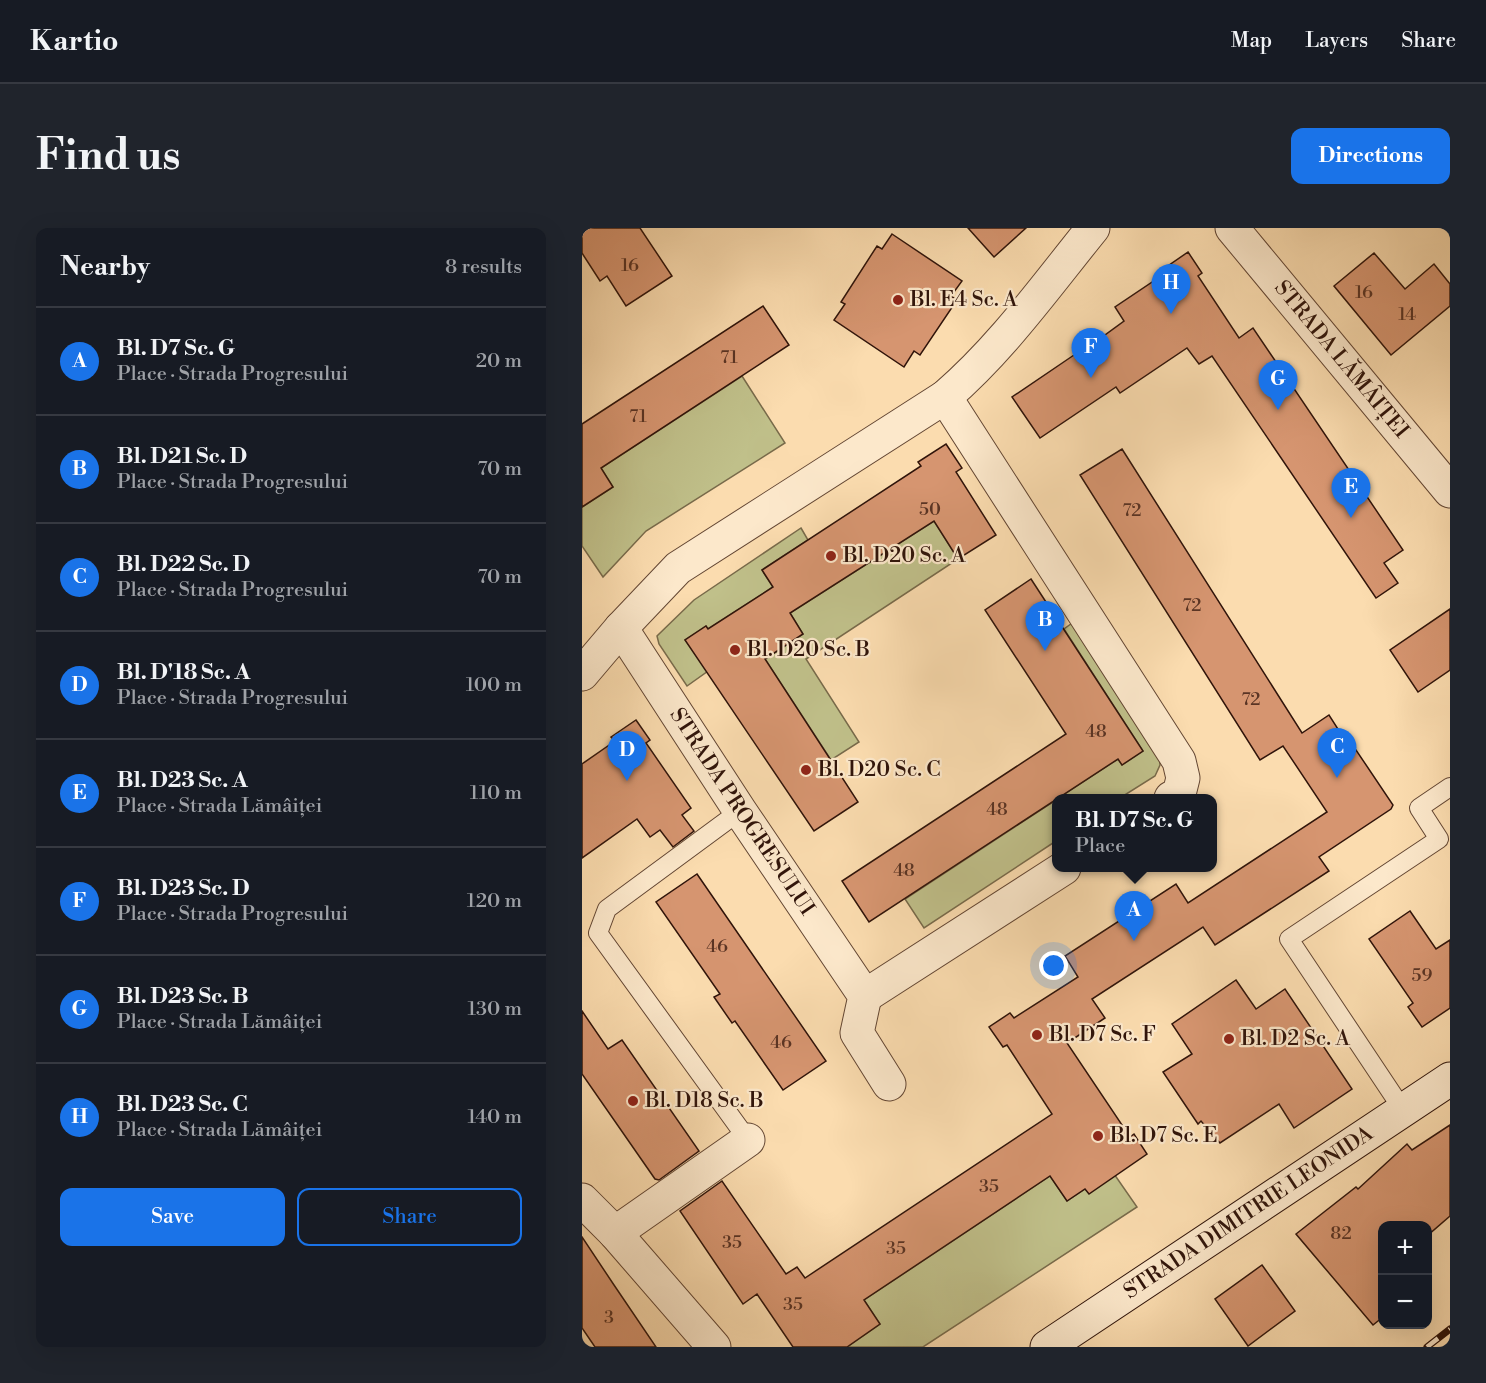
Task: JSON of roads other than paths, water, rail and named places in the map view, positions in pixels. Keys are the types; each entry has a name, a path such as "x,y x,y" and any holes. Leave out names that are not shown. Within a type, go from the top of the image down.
{"street":[{"path":"582,674 621,628 678,568 945,397 995,350 1094,228"},
{"name":"STRADA LĂMÂIȚEI","path":"1232,228 1450,491"},
{"path":"945,397 1179,761 1183,778 1179,794"},
{"name":"STRADA PROGRESULUI","path":"621,628 740,812 865,996"},
{"path":"889,1084 857,1033 865,996 1056,872"},
{"name":"STRADA DIMITRIE LEONIDA","path":"1047,1347 1450,1079"},
{"path":"615,1233 748,1140"},
{"path":"582,1200 615,1233 714,1347"}],"lane":[{"path":"1403,1110 1289,939 1439,839 1419,808 1450,787"},
{"path":"740,812 607,909 598,933 748,1140"}],"railway":[{"path":"1427,1347 1450,1329"}],"place":[{"name":"Bl. E4 Sc. A","path":"898,300"},
{"name":"Bl. D23 Sc. C","path":"1171,314"},
{"name":"Bl. D23 Sc. D","path":"1091,378"},
{"name":"Bl. D23 Sc. B","path":"1278,410"},
{"name":"Bl. D23 Sc. A","path":"1351,518"},
{"name":"Bl. D20 Sc. A","path":"831,556"},
{"name":"Bl. D20 Sc. B","path":"735,650"},
{"name":"Bl. D21 Sc. D","path":"1045,651"},
{"name":"Bl. D20 Sc. C","path":"806,770"},
{"name":"Bl. D22 Sc. D","path":"1337,778"},
{"name":"Bl. D'18 Sc. A","path":"627,781"},
{"name":"Bl. D7 Sc. G","path":"1134,941"},
{"name":"Bl. D7 Sc. F","path":"1037,1035"},
{"name":"Bl. D2 Sc. A","path":"1229,1039"},
{"name":"Bl. D18 Sc. B","path":"633,1101"},
{"name":"Bl. D7 Sc. E","path":"1098,1136"}]}
